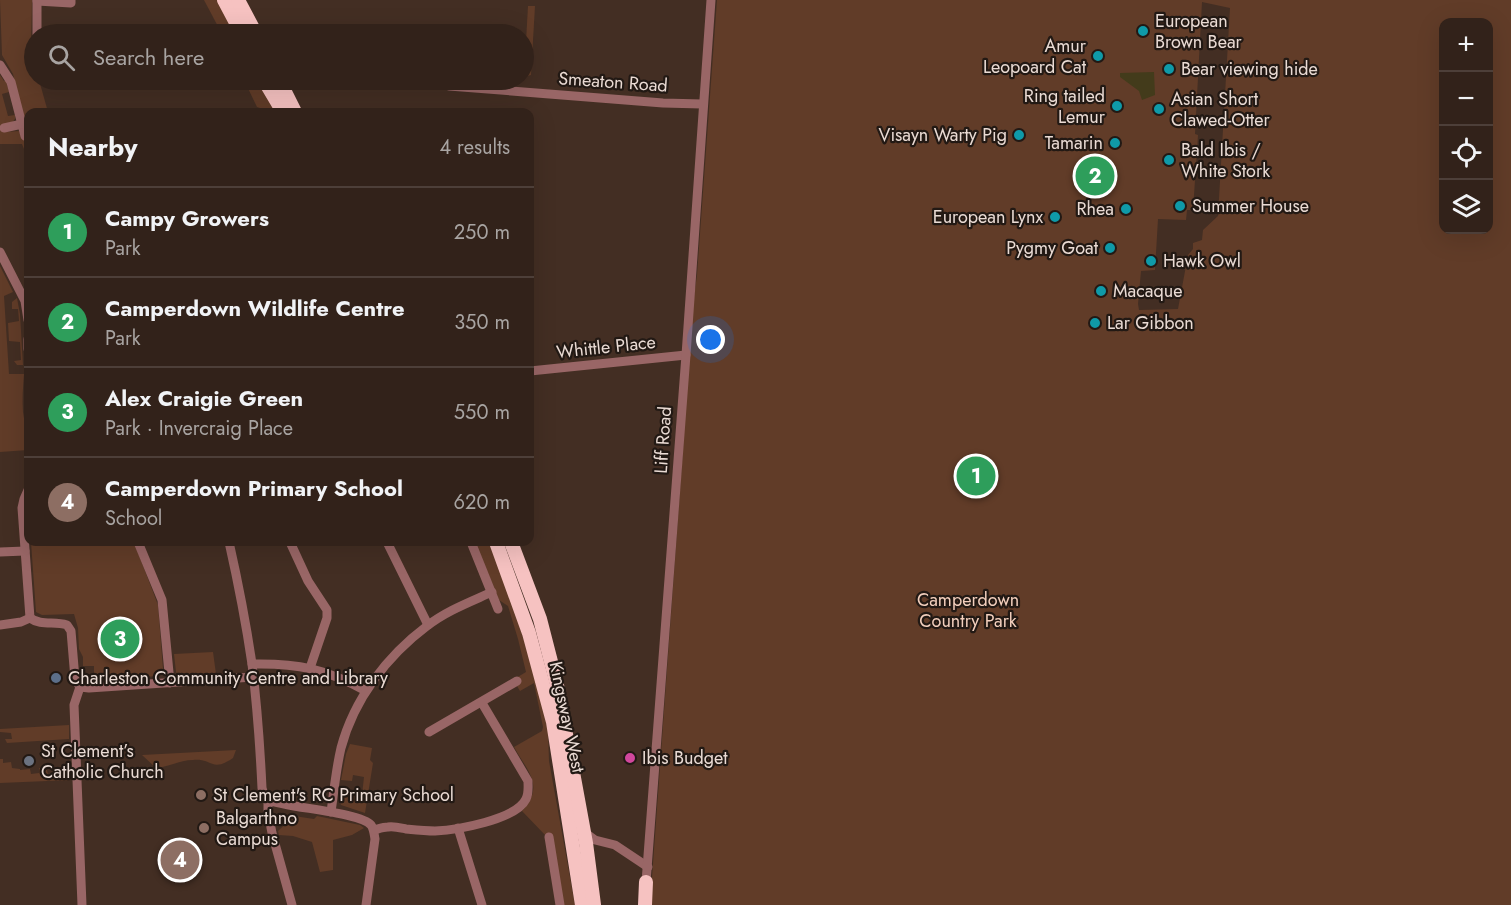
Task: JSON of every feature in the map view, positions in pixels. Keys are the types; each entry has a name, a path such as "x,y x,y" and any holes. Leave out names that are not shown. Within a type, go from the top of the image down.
{"highway":[{"path":"224,0 237,24"},
{"path":"238,0 251,24"},
{"path":"270,90 281,108"},
{"path":"284,90 294,108"},
{"name":"Kingsway West","path":"497,546 529,633 553,722 582,905"},
{"name":"Kingsway West","path":"513,546 540,619 554,674 584,831 594,905"},
{"path":"645,905 646,882"}],"street":[{"path":"37,24 37,1 71,3 71,0"},
{"name":"Liff Road","path":"646,882 711,0"},
{"path":"0,65 11,82 24,132"},
{"name":"Smeaton Road","path":"499,90 702,104"},
{"path":"4,129 22,124"},
{"path":"0,252 24,299"},
{"name":"Whittle Place","path":"534,372 686,355"},
{"path":"24,502 22,508 24,537"},
{"path":"25,546 30,618"},
{"path":"140,546 162,600 170,682"},
{"path":"230,546 252,664 261,788 268,800 277,803 331,812 364,820 371,824 375,838 366,905"},
{"path":"292,546 308,581 327,610 327,618 310,668"},
{"path":"389,546 428,625"},
{"path":"473,546 498,609"},
{"path":"0,552 25,551"},
{"path":"331,812 341,747 366,691 398,652 428,625 453,610 492,592"},
{"path":"0,625 21,622 30,618"},
{"path":"30,618 37,623 67,625 71,631 75,679 80,687"},
{"path":"252,664 310,668 344,678 366,691"},
{"path":"80,687 253,677"},
{"path":"429,732 518,681"},
{"path":"80,687 74,705 82,905"},
{"path":"374,830 389,826 416,831 458,828 506,815 519,808 525,801 528,781 482,703"},
{"path":"268,800 268,812 292,905"},
{"path":"458,828 482,905"},
{"path":"584,831 595,840 615,845 648,867"},
{"path":"547,843 560,905"}],"green space":[{"path":"0,0 32,0 31,24 24,24 24,90 42,90 47,108 24,108 24,119 13,74 2,55"},
{"path":"204,0 219,0 232,24 217,24"},
{"name":"Camperdown Country Park","path":"717,0 1511,0 1511,905 650,905 683,449 686,355 697,275","holes":["1202,2 1230,8 1218,216 1203,230 1202,240 1193,243 1193,249 1188,255 1178,309 1139,310 1141,271 1155,270 1158,219 1186,220 1187,210 1193,210"]},
{"path":"528,6 535,6 534,24 527,24"},
{"path":"0,75 4,81 6,80 9,92 2,94 8,116 15,115 15,119 5,132 19,131 24,137 24,149 22,144 0,144"},
{"path":"249,90 265,90 275,108 257,107"},
{"path":"0,266 13,292 4,296 9,374 24,374 24,450 0,452"},
{"path":"17,298 20,314 23,365 17,365 14,361 21,360 20,342 9,341 8,323 19,321 18,309 12,309 12,302"},
{"path":"31,546 136,546 158,605 163,669 159,676 94,680 94,666 83,666 74,614 42,615 36,612"},
{"path":"477,546 492,546 503,572 537,682 548,730 549,761 575,905 563,905 546,836 522,811 529,802 533,786 529,772 514,747 542,731 543,727 534,683 520,691 517,686 519,684 516,678 526,672 508,606 499,600"},
{"path":"213,652 216,674 183,676 176,672 174,654"},
{"path":"69,725 69,739 7,743 5,739 12,739 11,733 0,732 0,729"},
{"path":"350,744 372,748 370,760 373,763 365,813 341,805 339,800 341,786 348,787 347,793 362,795 364,777 353,775 352,781 341,780"},
{"path":"236,750 233,758 216,765 193,760 156,768 142,755"},
{"path":"0,759 3,759 3,763 11,762 12,768 30,769 31,774 39,773 39,768 47,770 48,774 53,773 52,769 71,770 71,780 0,783"},
{"path":"294,816 314,819 317,816 360,825 364,828 352,835 333,840 333,870 320,872 312,842 293,836 279,835 278,831"}],"sand":[{"path":"1154,72 1155,95 1142,100 1139,91 1120,77 1120,73"}],"place":[{"name":"European Brown Bear","path":"1143,31"},
{"name":"Amur Leopoard Cat","path":"1098,56"},
{"name":"Bear viewing hide","path":"1169,69"},
{"name":"Ring tailed Lemur","path":"1117,106"},
{"name":"Asian Short Clawed-Otter","path":"1159,109"},
{"name":"Visayn Warty Pig","path":"1019,135"},
{"name":"Tamarin","path":"1115,143"},
{"name":"Bald Ibis / White Stork","path":"1169,160"},
{"name":"Camperdown Wildlife Centre","path":"1095,176"},
{"name":"Summer House","path":"1180,206"},
{"name":"Rhea","path":"1126,209"},
{"name":"European Lynx","path":"1055,217"},
{"name":"Pygmy Goat","path":"1110,248"},
{"name":"Hawk Owl","path":"1151,261"},
{"name":"Macaque","path":"1101,291"},
{"name":"Lar Gibbon","path":"1095,323"},
{"name":"Campy Growers","path":"976,476"},
{"name":"Alex Craigie Green","path":"120,639"},
{"name":"Charleston Community Centre and Library","path":"56,678"},
{"name":"Ibis Budget","path":"630,758"},
{"name":"St Clement’s Catholic Church","path":"29,761"},
{"name":"St Clement's RC Primary School","path":"201,795"},
{"name":"Balgarthno Campus","path":"204,828"},
{"name":"Camperdown Primary School","path":"180,860"}]}
